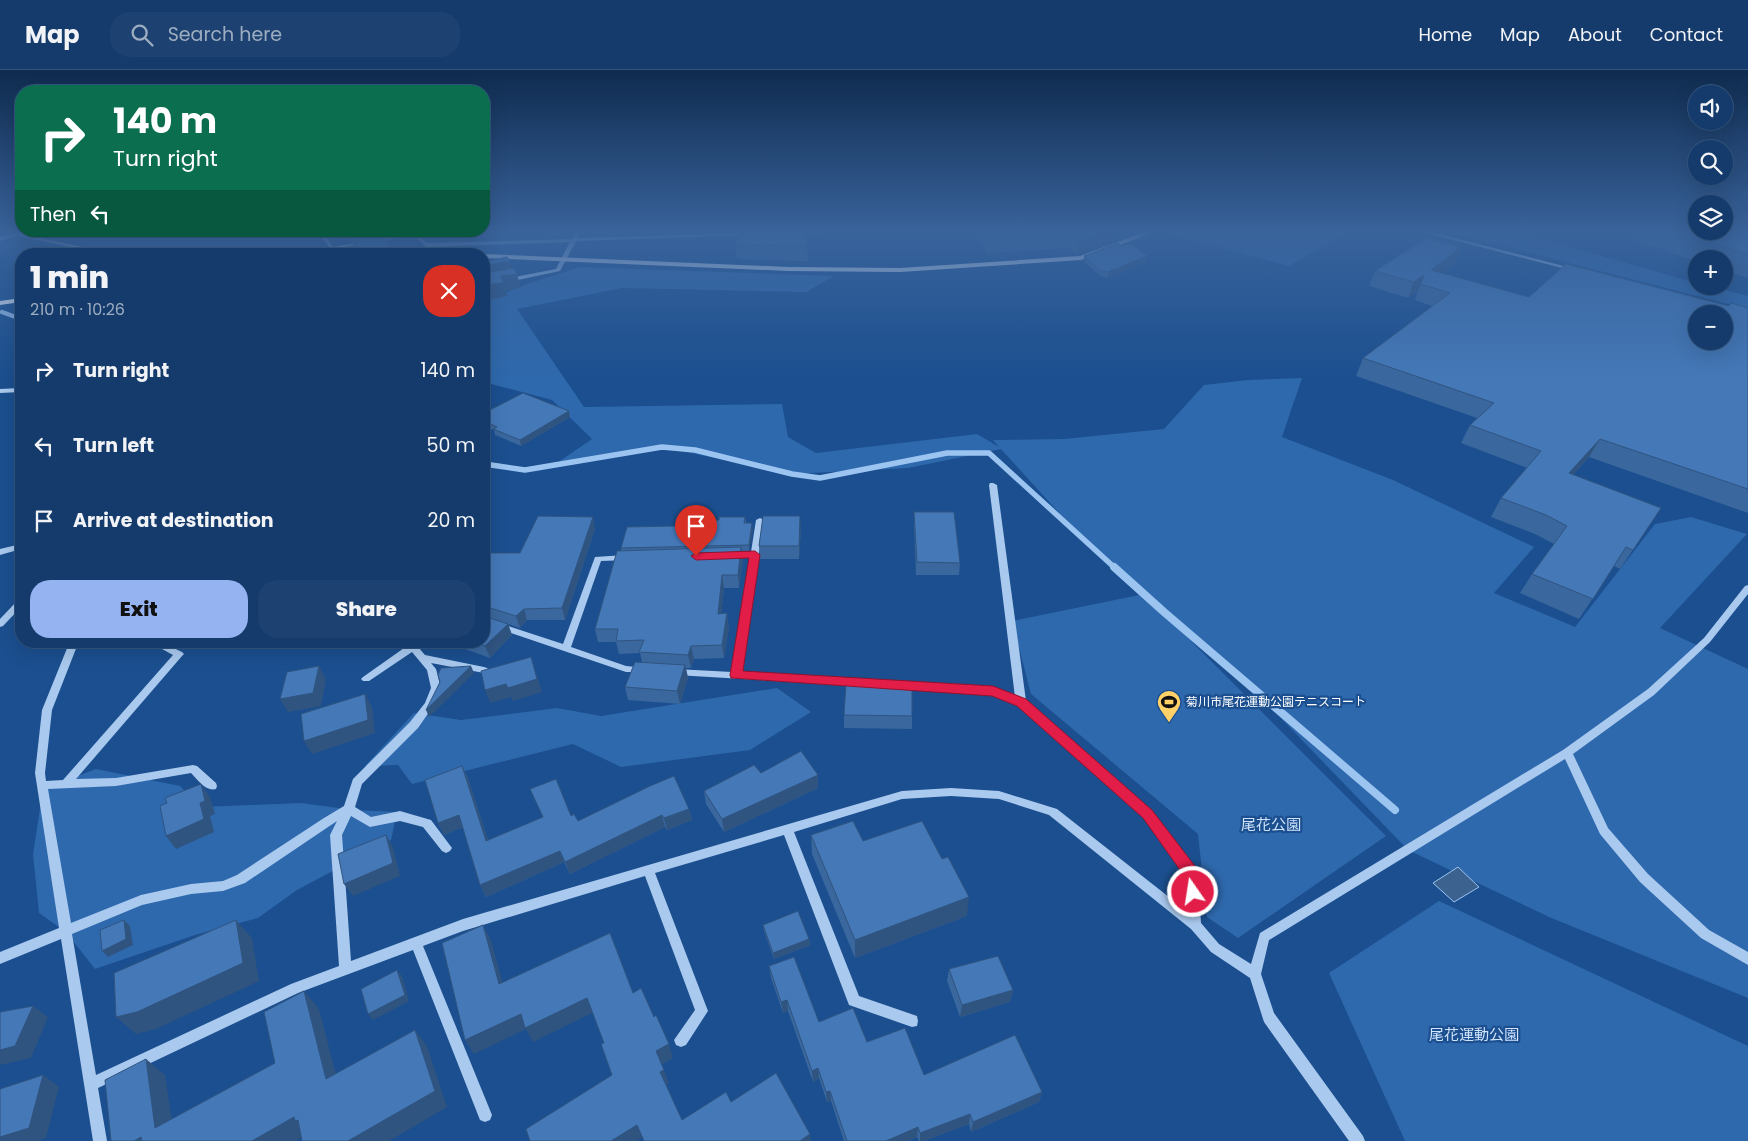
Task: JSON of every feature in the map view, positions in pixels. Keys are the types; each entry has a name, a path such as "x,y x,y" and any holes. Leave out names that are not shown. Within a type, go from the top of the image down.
{"main road":[{"path":"0,302 15,301"}],"street":[{"path":"490,284 509,280"},
{"path":"0,391 15,390"},
{"path":"993,486 1021,703"},
{"path":"736,675 760,520"},
{"path":"0,552 15,548"},
{"path":"725,556 755,555"},
{"path":"566,649 598,559 637,558"},
{"path":"1358,1141 1268,1016 1255,974 1264,937 1567,753 1651,692 1707,640 1748,588"},
{"path":"0,624 15,608"},
{"path":"490,623 626,669 993,691 1021,703 1148,814 1192,875 1195,925"},
{"path":"72,648 47,710 40,773 100,1141"},
{"path":"66,784 179,654 168,648"},
{"path":"366,679 411,648"},
{"path":"345,969 336,835 350,809 357,782 414,725 429,705 436,688 431,669 419,648"},
{"path":"423,658 484,670"},
{"path":"1567,753 1604,831 1644,878 1705,934 1748,959"},
{"path":"41,785 116,782 193,769 212,786"},
{"path":"90,1085 295,988 464,925 902,795 951,792 998,796 1053,812 1195,925 1215,948 1255,974"},
{"path":"350,809 370,822 400,816 427,823 446,848"},
{"path":"0,958 66,932 120,907 141,900 191,889 223,886 241,879 328,821 350,809"},
{"path":"787,829 854,1002 912,1021"},
{"path":"648,870 702,1011 681,1040"},
{"path":"416,943 486,1115"}],"green space":[{"path":"540,280 827,280 806,292 622,288 517,309 584,407 782,404 788,437 816,453 977,434 999,447 993,440 1064,439 1164,429 1204,385 1248,380 1302,378 1282,437 1393,480 1534,547 1494,593 1575,627 1655,524 1691,517 1747,534 1660,628 1748,669 1748,998 1549,917 1408,850 1247,683 1081,537 1001,449 908,468 792,474 662,447 551,467 592,439 552,400 490,384 490,299"},
{"path":"1635,280 1688,281 1688,294"},
{"path":"1733,292 1748,296 1748,309 1694,295 1733,295"},
{"name":"尾花公園","path":"1144,594 1386,836 1238,938 1207,917 1198,834 1031,694 1012,621"},
{"path":"777,688 811,712 750,750 621,767 573,744 412,784 398,765 365,766 414,713 461,720 557,708 601,716"},
{"path":"96,769 180,786 201,807 301,803 353,810 397,812 391,840 297,890 258,918 195,935 95,969 66,932 39,913 33,854 43,789"},
{"name":"尾花運動公園","path":"1439,901 1748,1046 1748,1141 1405,1141 1329,973"}],"shaded area":[{"path":"1458,867 1479,887 1454,902 1433,883"}],"building":[{"path":"490,280 503,280 504,282 490,285"},
{"path":"1422,280 1467,280 1529,297 1548,280 1628,280 1725,305 1688,305 1688,350 1733,350 1733,305 1730,305 1731,303 1748,308 1748,489 1600,439 1569,473 1661,508 1633,550 1626,547 1593,599 1532,574 1567,526 1546,515 1501,498 1541,451 1470,425 1494,403 1363,358 1450,293 1421,284"},
{"path":"523,393 569,411 520,440 493,429 497,427 490,424 490,410"},
{"path":"914,512 954,512 960,563 917,562"},
{"path":"538,516 593,517 562,608 524,609 516,616 490,608 490,553 520,553"},
{"path":"763,516 800,516 799,546 759,546"},
{"path":"719,517 745,517 744,523 752,523 749,545 621,548 627,527 676,526 677,522 719,520"},
{"path":"741,547 738,575 722,575 718,614 727,613 722,645 691,646 688,655 639,652 644,640 616,641 618,629 595,629 617,551"},
{"path":"490,618 508,624 490,641"},
{"path":"531,657 537,679 508,688 506,684 485,690 481,671"},
{"path":"635,662 685,665 677,691 625,687"},
{"path":"319,666 313,693 280,699 287,672"},
{"path":"471,666 426,710 440,682 438,675 441,668"},
{"path":"846,684 912,685 912,716 844,715"},
{"path":"365,694 368,720 304,741 301,714"},
{"path":"801,751 818,775 722,819 704,791 754,765 761,773"},
{"path":"462,766 486,841 543,817 530,789 556,779 571,816 574,814 578,821 674,776 689,809 664,818 662,815 565,862 560,851 480,885 459,815 438,823 425,780"},
{"path":"201,784 205,801 200,803 204,819 166,836 160,806 167,803 165,798"},
{"path":"853,821 863,841 922,821 942,859 948,857 969,897 855,940 811,835"},
{"path":"386,835 393,863 344,884 338,854"},
{"path":"798,911 809,939 773,953 763,925"},
{"path":"124,920 126,939 102,951 100,930"},
{"path":"236,920 243,963 137,1012 116,1017 114,973"},
{"path":"483,925 499,984 610,933 633,993 641,988 669,1044 656,1051 664,1070 660,1072 682,1120 726,1092 731,1102 776,1073 810,1134 800,1141 644,1141 637,1125 611,1141 530,1141 526,1129 612,1075 601,1044 604,1043 587,998 525,1028 521,1014 465,1040 442,943"},
{"path":"998,956 1013,990 962,1005 949,969"},
{"path":"794,957 819,1022 853,1008 867,1042 905,1028 924,1075 1015,1035 1042,1092 973,1122 970,1114 920,1133 918,1127 886,1141 847,1141 830,1091 826,1092 818,1068 812,1071 787,1000 781,1002 769,966"},
{"path":"397,970 405,995 368,1014 361,989"},
{"path":"304,991 326,1079 415,1030 435,1091 348,1141 302,1141 298,1120 295,1121 294,1117 252,1141 142,1141 141,1137 134,1141 111,1141 105,1080 146,1059 155,1128 275,1063 264,1012"},
{"path":"33,1006 15,1046 0,1050 0,1012"},
{"path":"43,1075 29,1128 0,1137 0,1089"}],"waterway":[{"path":"2,312 15,317"},
{"path":"490,465 525,470 662,447 695,450 792,474 820,478 947,453 989,453 1115,568"},
{"path":"1114,567 1395,810"}],"place":[{"name":"菊川市尾花運動公園テニスコート","path":"1169,723"}],"route":[{"path":"696,556 755,555 736,675 993,691 1021,703 1148,814 1192,875 1193,892"}]}
